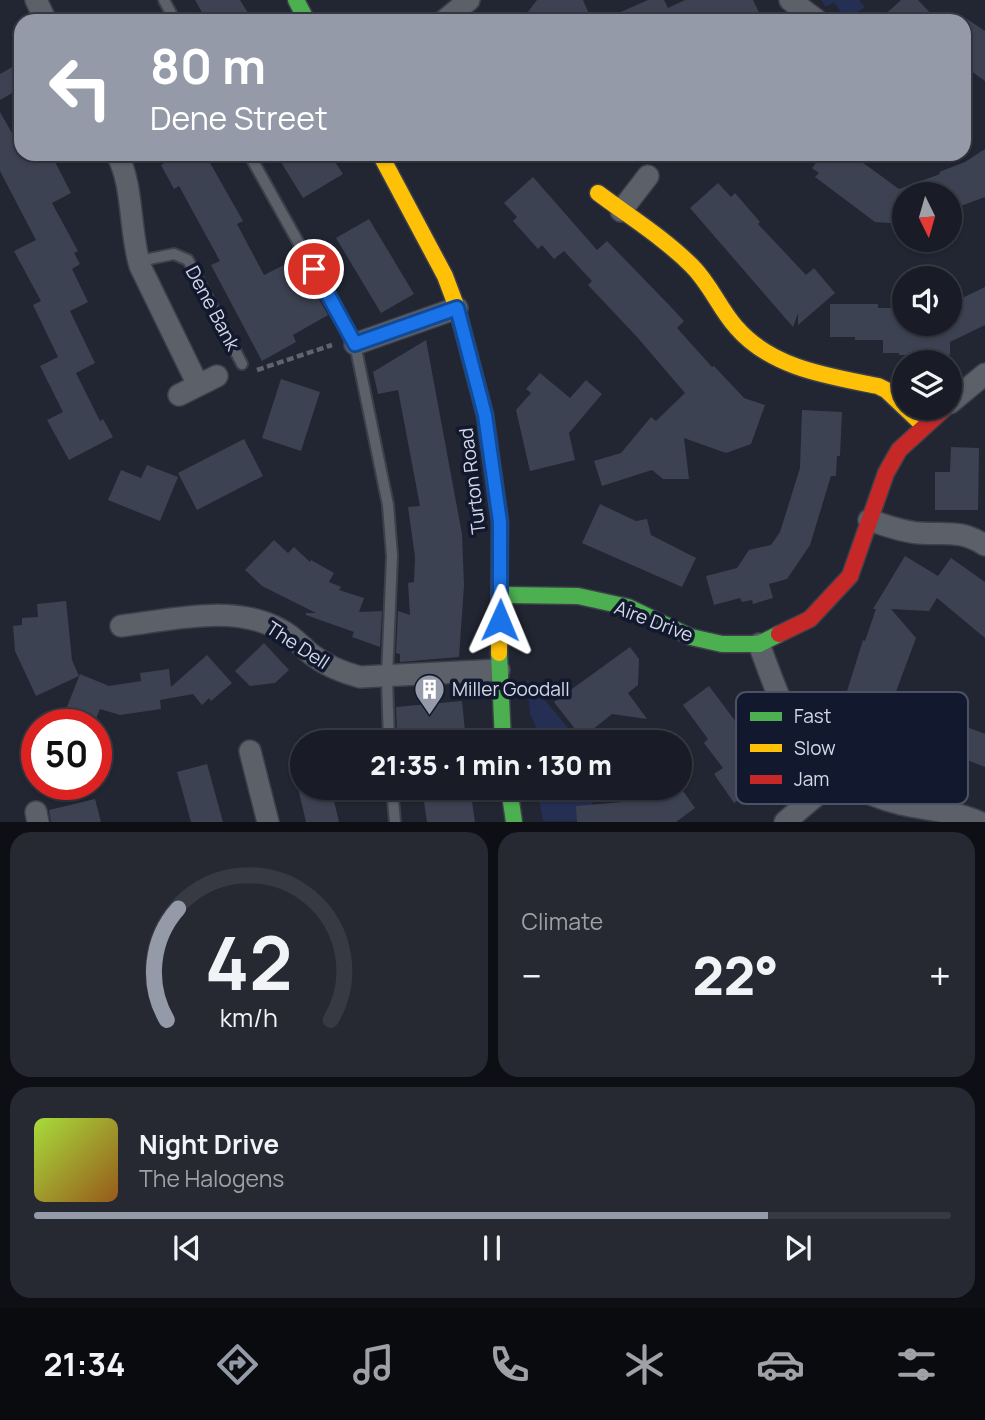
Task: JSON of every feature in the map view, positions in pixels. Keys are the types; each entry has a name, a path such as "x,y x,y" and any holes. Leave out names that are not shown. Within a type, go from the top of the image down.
{"street":[{"path":"452,14 469,0"},
{"path":"790,0 809,14"},
{"path":"119,161 126,180 134,246 139,261 198,385"},
{"name":"Turton Road","path":"384,161 434,252 457,308 485,415 500,522 499,670 502,730"},
{"path":"621,211 648,176"},
{"path":"598,193 680,254 702,276 737,328 767,355 805,371 878,386 886,390 924,426"},
{"path":"354,341 457,308"},
{"path":"962,394 985,374"},
{"name":"Aire Drive","path":"501,595 578,596 628,607 691,636 722,644 760,644 810,619 850,576 886,473 900,450 931,420"},
{"path":"869,520 921,533 950,532 967,536 985,545"},
{"name":"The Dell","path":"121,626 163,613 254,620 279,628 325,664 360,677 499,670"},
{"path":"760,644 778,692"},
{"path":"250,751 268,821"},
{"path":"511,800 514,821"},
{"path":"785,821 805,804"},
{"path":"905,804 950,812 979,821"}],"lane":[{"path":"253,161 354,341 388,505 392,556 387,677 389,730"},
{"name":"Dene Bank","path":"139,261 174,254 188,260 242,364"},
{"path":"393,800 396,821"}],"path":[{"path":"198,385 252,372 354,341"}],"shaded area":[{"path":"821,0 859,0 865,7 855,14 843,14 834,2 826,7"},
{"path":"527,679 570,730 537,730 530,714"},
{"path":"539,800 592,800 591,821 543,821"}],"building":[{"path":"195,0 240,0 249,14 203,14"},
{"path":"537,0 583,0 589,14 526,14"},
{"path":"648,0 664,0 668,8 685,0 753,0 760,14 616,14"},
{"path":"901,0 918,0 931,14 886,14"},
{"path":"971,22 985,31 985,81 971,71"},
{"path":"14,66 14,92 0,100 0,74"},
{"path":"0,112 14,137 14,161 55,161 71,193 52,203 78,251 74,253 80,264 72,269 88,302 70,311 95,363 76,373 100,421 103,419 113,437 69,460 47,420 63,412 40,366 58,357 33,305 41,301 14,251 36,240 0,171"},
{"path":"985,149 985,197 962,206 962,182 918,182 967,161 971,161 971,158"},
{"path":"167,161 209,161 243,221 237,224 264,275 296,259 328,315 293,335 296,342 262,361 211,265 220,261 179,186 174,189 161,165"},
{"path":"280,161 335,161 343,174 303,198"},
{"path":"818,161 861,161 892,184 892,223 875,222 815,177 819,173 812,168"},
{"path":"533,177 597,250 607,241 670,306 684,321 677,328 712,367 714,366 744,398 765,405 751,444 726,453 684,438 689,479 663,479 652,470 602,486 594,461 621,453 651,417 656,421 685,393 588,285 592,281 564,251 554,259 542,245 538,249 513,221 517,217 504,203"},
{"path":"718,183 731,197 735,193 760,222 758,224 806,275 814,268 835,293 798,325 798,313 793,327 690,208"},
{"path":"369,219 414,294 381,313 336,238"},
{"path":"985,287 985,325 950,342 950,350 892,350 892,353 883,353 883,340 830,337 830,304 878,304 878,308 892,308 892,336 962,336 962,298"},
{"path":"426,340 462,534 464,586 459,657 400,662 400,654 396,653 398,611 410,615 408,583 414,582 415,557 408,507 420,506 398,390 378,394 373,372"},
{"path":"540,373 570,398 586,380 602,394 569,433 575,460 530,471 516,410 531,393 526,389"},
{"path":"281,379 320,392 301,451 262,438"},
{"path":"802,410 842,412 840,456 837,456 836,476 831,476 810,545 787,579 769,584 773,598 753,604 752,600 742,602 740,598 714,605 706,576 737,568 749,550 771,545 780,532 800,468"},
{"path":"244,439 263,476 197,510 178,473"},
{"path":"951,447 979,448 978,510 935,510 935,472 950,472"},
{"path":"147,465 178,477 160,521 108,500 121,470 141,478"},
{"path":"600,504 636,521 647,519 651,535 696,558 682,587 582,543"},
{"path":"274,540 288,553 294,547 310,562 311,560 334,573 329,582 341,587 339,590 364,598 359,612 382,611 380,647 352,637 354,632 306,615 316,613 262,586 245,570"},
{"path":"905,556 938,576 951,558 985,582 985,638 937,598 929,611 891,609 916,638 896,692 847,692 876,609 873,609"},
{"path":"66,601 72,660 79,676 36,696 15,651 13,626 22,625 22,618 38,617 37,604"},
{"path":"264,643 289,670 275,683 250,686 235,671"},
{"path":"630,647 639,659 638,685 628,693 647,719 612,714 592,730 576,730 554,702"},
{"path":"207,655 232,683 202,705 193,694 160,700 161,709 120,715 112,713 112,709 66,709 80,674 109,686 141,681 140,673 169,669 171,687"},
{"path":"709,686 736,722 734,803 714,774 723,768 704,743 708,739 683,705"},
{"name":"Miller Goodall","path":"462,701 465,730 397,730 396,707"},
{"path":"968,727 985,734 985,767 968,760"},
{"path":"207,764 223,822 191,822 177,772"},
{"path":"95,800 101,822 51,822 49,810"},
{"path":"301,800 334,800 339,822 306,822"},
{"path":"424,800 472,800 475,822 427,822"},
{"path":"646,800 689,800 695,808 676,822 577,822 576,806"}],"traffic: fast":[{"path":"296,0 303,14"},
{"path":"501,595 578,596 628,607 691,637 722,644 759,644 779,634"},
{"path":"499,653 502,730"},
{"path":"511,800 514,822"}],"traffic: slow":[{"path":"384,161 445,276 457,308 485,415 500,522 499,653"},
{"path":"598,193 692,266 730,320 750,341 766,352 801,368 878,386 886,390 924,426"}],"traffic: jam":[{"path":"779,634 810,619 850,576 886,473 899,450 932,420"}],"place":[{"name":"Miller Goodall","path":"429,716"}],"route":[{"path":"314,269 355,344 457,308 485,415 500,522 500,620"}]}
